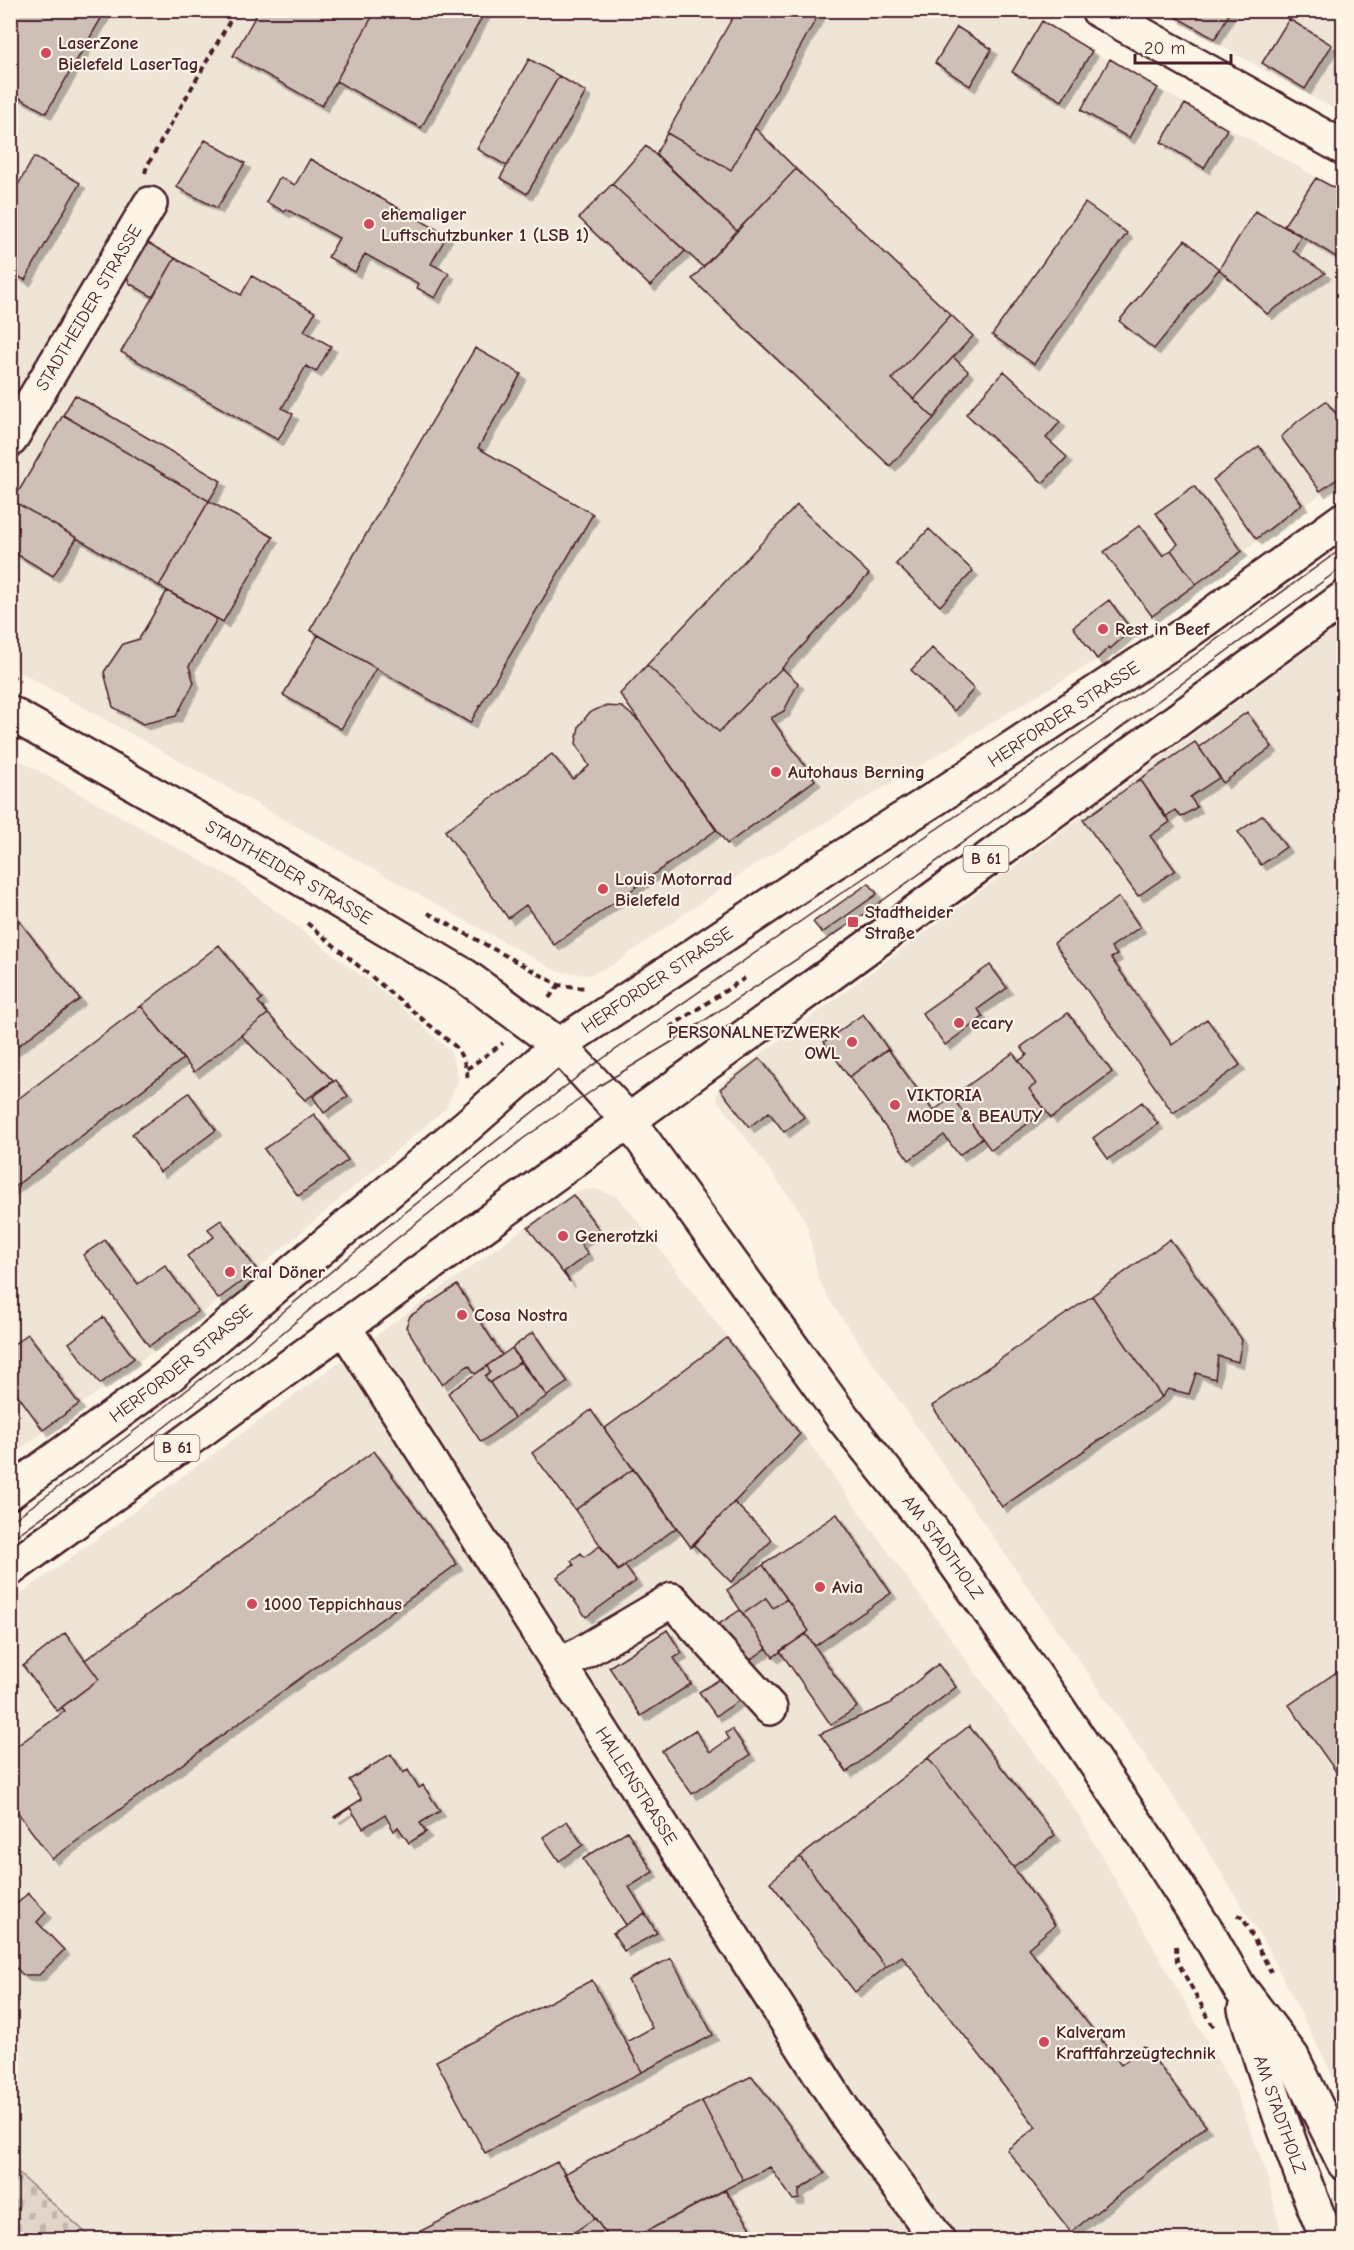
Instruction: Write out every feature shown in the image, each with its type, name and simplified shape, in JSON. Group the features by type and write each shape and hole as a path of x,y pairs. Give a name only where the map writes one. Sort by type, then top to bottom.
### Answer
{"street":[{"path":"1098,10 1344,148"},
{"name":"STADTHEIDER STRASSE","path":"10,440 150,204"},
{"name":"HERFORDER STRASSE","path":"10,1492 165,1379 468,1125 559,1045 828,866 933,800 1182,636 1344,519"},
{"name":"B 61","path":"10,1569 629,1121 1344,597"},
{"name":"STADTHEIDER STRASSE","path":"10,713 280,866 465,976 559,1045 629,1121"},
{"name":"AM STADTHOLZ","path":"629,1121 843,1418 929,1526 1045,1689 1155,1851 1209,1935 1239,1987 1292,2057 1344,2163"},
{"name":"HALLENSTRASSE","path":"344,1327 847,2116 938,2240"},
{"path":"560,1666 672,1600 770,1708"},
{"name":"AM STADTHOLZ","path":"1239,1987 1258,2052 1320,2232"}],"path":[{"path":"150,204 144,176 147,165 236,10"},
{"path":"303,920 456,1047 467,1069 466,1088"},
{"path":"670,1027 745,978"},
{"path":"559,985 586,988 595,983"},
{"path":"10,2234 17,2240"}],"shaded area":[{"path":"11,11 1021,11 1343,192 1343,478 1098,659 748,869 613,965 589,975 556,971 11,667"},
{"path":"1159,11 1343,11 1343,114"},
{"path":"1343,623 1343,2096 1268,1949 1189,1820 830,1301 818,1278 808,1228 800,1211 716,1098 720,1084"},
{"path":"10,755 234,879 396,1002 451,1052 459,1079 446,1108 257,1270 152,1352 11,1456"},
{"path":"596,1189 616,1196 630,1211 805,1437 1078,1814 1237,2094 1265,2169 1283,2239 93,2239 11,2167 11,1601 575,1191"}],"green space":[{"path":"11,2167 93,2239 11,2239"}],"building":[{"name":"LaserZone Bielefeld LaserTag","path":"10,10 106,10 46,113 15,95 10,102"},
{"path":"259,10 376,10 322,106 233,56"},
{"path":"376,10 486,10 421,128 336,81"},
{"path":"737,10 821,10 731,170 667,133"},
{"path":"1179,10 1231,10 1215,39 1176,17"},
{"path":"1289,19 1332,45 1305,89 1262,63"},
{"path":"1042,21 1092,51 1062,101 1012,72"},
{"path":"957,27 992,49 970,86 935,63"},
{"path":"529,59 559,76 507,166 477,149"},
{"path":"1110,59 1158,88 1129,138 1081,110"},
{"path":"559,76 586,92 527,194 500,178"},
{"path":"1185,104 1227,129 1204,168 1161,142"},
{"path":"755,128 796,169 737,231 656,154 667,133 731,170"},
{"path":"205,140 245,163 217,208 176,187"},
{"path":"646,146 737,231 703,267 612,184"},
{"path":"34,157 80,183 25,280 10,272 10,199"},
{"name":"ehemaliger Luftschutzbunker 1 (LSB 1)","path":"310,159 447,235 431,264 449,273 435,298 417,288 419,284 365,254 355,272 328,257 339,238 286,209 285,212 266,202 280,177 295,185"},
{"path":"796,169 951,315 892,379 934,418 890,466 692,279"},
{"path":"1316,178 1344,193 1344,241 1336,257 1284,225"},
{"path":"612,184 685,251 650,286 579,218"},
{"path":"1085,203 1127,233 1034,364 992,335"},
{"path":"1255,211 1301,236 1293,251 1325,273 1267,314 1219,269"},
{"path":"1185,240 1219,269 1154,349 1119,321"},
{"path":"146,242 175,258 153,297 129,283 127,275"},
{"path":"175,258 241,295 252,276 315,312 304,331 331,346 316,372 306,366 282,408 293,414 278,440 121,352"},
{"path":"951,315 973,336 914,399 892,379"},
{"path":"475,348 521,374 478,448 593,514 470,723 310,630"},
{"path":"953,357 968,371 934,418 914,399"},
{"path":"1004,371 1060,422 1046,438 1067,457 1043,483 966,414"},
{"path":"75,395 221,481 209,501 63,415"},
{"path":"1326,401 1344,424 1344,474 1320,491 1281,437 1298,421"},
{"path":"63,415 209,501 159,586 13,501"},
{"path":"1259,446 1302,504 1256,539 1213,480"},
{"path":"1194,486 1242,551 1196,584 1171,550 1178,544 1156,513"},
{"path":"13,501 77,538 53,576 10,550 10,506"},
{"path":"209,501 273,537 223,622 159,586"},
{"path":"797,505 869,574 719,732 647,665"},
{"path":"1140,525 1163,556 1171,550 1196,584 1152,616 1104,552"},
{"path":"929,529 973,571 940,606 896,564"},
{"path":"167,591 217,619 189,666 194,683 176,716 143,724 113,707 104,672 123,644 139,639"},
{"name":"Rest in Beef","path":"1109,600 1133,632 1129,632 1110,649 1109,647 1097,659 1073,627"},
{"path":"318,635 376,668 341,729 283,695"},
{"path":"932,648 974,689 954,711 911,670"},
{"path":"647,665 719,732 782,668 798,683 784,711 771,718 815,780 727,844 620,694"},
{"path":"604,706 622,707 640,722 716,830 554,945 526,905 508,918 445,831 552,754 573,779 589,766 576,743 579,726 589,713"},
{"path":"1247,712 1272,747 1223,783 1199,747"},
{"path":"1195,742 1220,777 1190,797 1197,807 1181,817 1175,810 1165,817 1140,779"},
{"path":"1140,779 1170,822 1150,836 1175,870 1138,896 1083,820"},
{"path":"1263,815 1286,847 1261,865 1238,832"},
{"path":"869,883 877,894 822,933 813,922"},
{"path":"1119,897 1140,927 1111,947 1117,955 1111,958 1172,1045 1207,1019 1240,1065 1173,1113 1054,943"},
{"path":"10,909 80,999 10,1052"},
{"path":"219,945 262,999 258,1002 268,1014 194,1072 141,1006"},
{"path":"990,965 1007,988 978,1009 983,1017 945,1045 922,1013"},
{"path":"141,1006 183,1059 10,1190 10,1105"},
{"path":"1068,1013 1112,1072 1051,1118 1029,1089 1036,1084 1019,1061 1027,1055 1021,1047"},
{"path":"268,1014 333,1081 305,1100 241,1035"},
{"path":"863,1014 888,1049 849,1077 824,1042"},
{"path":"888,1049 933,1111 952,1097 982,1138 959,1155 944,1135 909,1160 849,1077"},
{"path":"1013,1053 1036,1084 1029,1089 1045,1111 991,1150 952,1097"},
{"path":"760,1058 804,1117 784,1132 769,1112 749,1127 720,1089"},
{"path":"336,1080 348,1096 324,1113 313,1097"},
{"path":"189,1093 216,1130 160,1172 132,1134"},
{"path":"1142,1102 1158,1124 1108,1159 1093,1138"},
{"path":"314,1114 348,1160 298,1196 264,1149"},
{"path":"573,1195 599,1229 580,1243 588,1254 564,1272 570,1282 528,1228"},
{"path":"221,1220 257,1270 218,1299 187,1256 214,1237 208,1229"},
{"path":"1170,1239 1242,1340 1238,1362 1218,1356 1215,1379 1196,1373 1189,1394 1168,1389 1162,1397 1092,1296"},
{"path":"105,1240 138,1284 165,1265 198,1311 149,1346 83,1255"},
{"path":"457,1285 502,1355 475,1374 469,1365 442,1384 406,1327 410,1316"},
{"path":"1092,1296 1162,1397 1002,1507 932,1406"},
{"path":"103,1317 134,1358 100,1384 69,1343"},
{"path":"533,1332 568,1382 547,1396 512,1348"},
{"path":"28,1334 79,1404 43,1430 10,1384 10,1347"},
{"path":"727,1338 800,1434 691,1547 604,1429"},
{"path":"512,1348 520,1362 490,1383 485,1376 490,1372 487,1366"},
{"path":"520,1362 547,1396 514,1418 490,1383"},
{"path":"487,1366 490,1372 485,1376 514,1418 481,1442 448,1393"},
{"path":"591,1410 633,1469 575,1510 532,1453"},
{"path":"374,1451 457,1564 52,1859 10,1802 10,1751 65,1711 62,1707 99,1679 85,1660"},
{"path":"633,1469 676,1528 618,1570 575,1510"},
{"path":"734,1502 772,1540 731,1582 693,1544"},
{"path":"837,1514 891,1593 815,1646 806,1634 809,1631 763,1565"},
{"path":"600,1546 618,1571 625,1566 636,1581 586,1617 557,1577 574,1565 571,1561 581,1553 584,1557"},
{"path":"763,1565 787,1599 773,1608 766,1598 743,1614 727,1590"},
{"path":"766,1598 773,1608 787,1599 809,1631 773,1657 743,1614"},
{"path":"740,1610 767,1648 743,1665 716,1626"},
{"path":"667,1630 682,1653 674,1658 691,1684 641,1716 609,1667"},
{"path":"65,1633 99,1679 57,1711 23,1666"},
{"path":"806,1634 857,1707 831,1725 780,1651"},
{"path":"938,1664 956,1687 847,1772 820,1734 889,1704"},
{"path":"1344,1667 1344,1783 1289,1705"},
{"path":"725,1676 741,1699 716,1716 699,1692"},
{"path":"969,1726 1055,1835 1013,1867 928,1758"},
{"path":"732,1729 750,1755 692,1794 662,1751 695,1730 710,1752 729,1739 726,1733"},
{"path":"391,1754 403,1773 408,1770 419,1788 423,1785 440,1811 420,1823 426,1832 409,1843 398,1827 394,1831 385,1815 363,1828 350,1808 334,1817 362,1799 349,1780"},
{"path":"928,1758 1055,1925 1028,1948 1121,2065 1144,2046 1206,2126 1071,2232 1007,2150 1036,2127 902,1956 886,1967 800,1857"},
{"path":"567,1821 583,1845 559,1861 543,1837"},
{"path":"627,1831 653,1872 629,1887 645,1913 626,1925 583,1859"},
{"path":"800,1857 886,1967 855,1992 770,1882"},
{"path":"28,1893 46,1912 37,1922 64,1950 39,1975 23,1975 10,1962 10,1925 14,1922 10,1916 15,1912 12,1909"},
{"path":"645,1913 657,1933 624,1951 613,1933"},
{"path":"671,1958 713,2035 642,2072 626,2042 652,2028 628,1980"},
{"path":"592,1980 642,2072 485,2153 436,2061"},
{"path":"752,2076 825,2173 799,2190 799,2199 793,2200 770,2167 743,2180 702,2101"},
{"path":"702,2101 743,2180 630,2240 610,2240 564,2174"},
{"path":"557,2162 595,2218 563,2240 403,2240"},
{"path":"725,2190 759,2240 630,2240"},
{"path":"595,2218 610,2240 563,2240"}],"tram line":[{"path":"10,1522 116,1445 232,1355 346,1259 585,1071 837,896 1195,655 1344,547"},
{"path":"10,1540 127,1456 243,1366 356,1271 524,1138 599,1086 678,1038 853,922 1344,566"}],"place":[{"name":"LaserZone Bielefeld LaserTag","path":"46,53"},
{"name":"ehemaliger Luftschutzbunker 1 (LSB 1)","path":"369,224"},
{"name":"Rest in Beef","path":"1103,629"},
{"name":"Autohaus Berning","path":"776,772"},
{"name":"Louis Motorrad Bielefeld","path":"603,889"},
{"name":"Stadtheider Straße","path":"853,922"},
{"name":"ecary","path":"959,1023"},
{"name":"PERSONALNETZWERK OWL","path":"852,1042"},
{"name":"VIKTORIA MODE & BEAUTY","path":"895,1105"},
{"name":"Generotzki","path":"563,1236"},
{"name":"Kral Döner","path":"230,1272"},
{"name":"Cosa Nostra","path":"462,1315"},
{"name":"Avia","path":"820,1587"},
{"name":"1000 Teppichhaus","path":"252,1604"},
{"name":"Kalveram Kraftfahrzeugtechnik","path":"1044,2042"}]}
